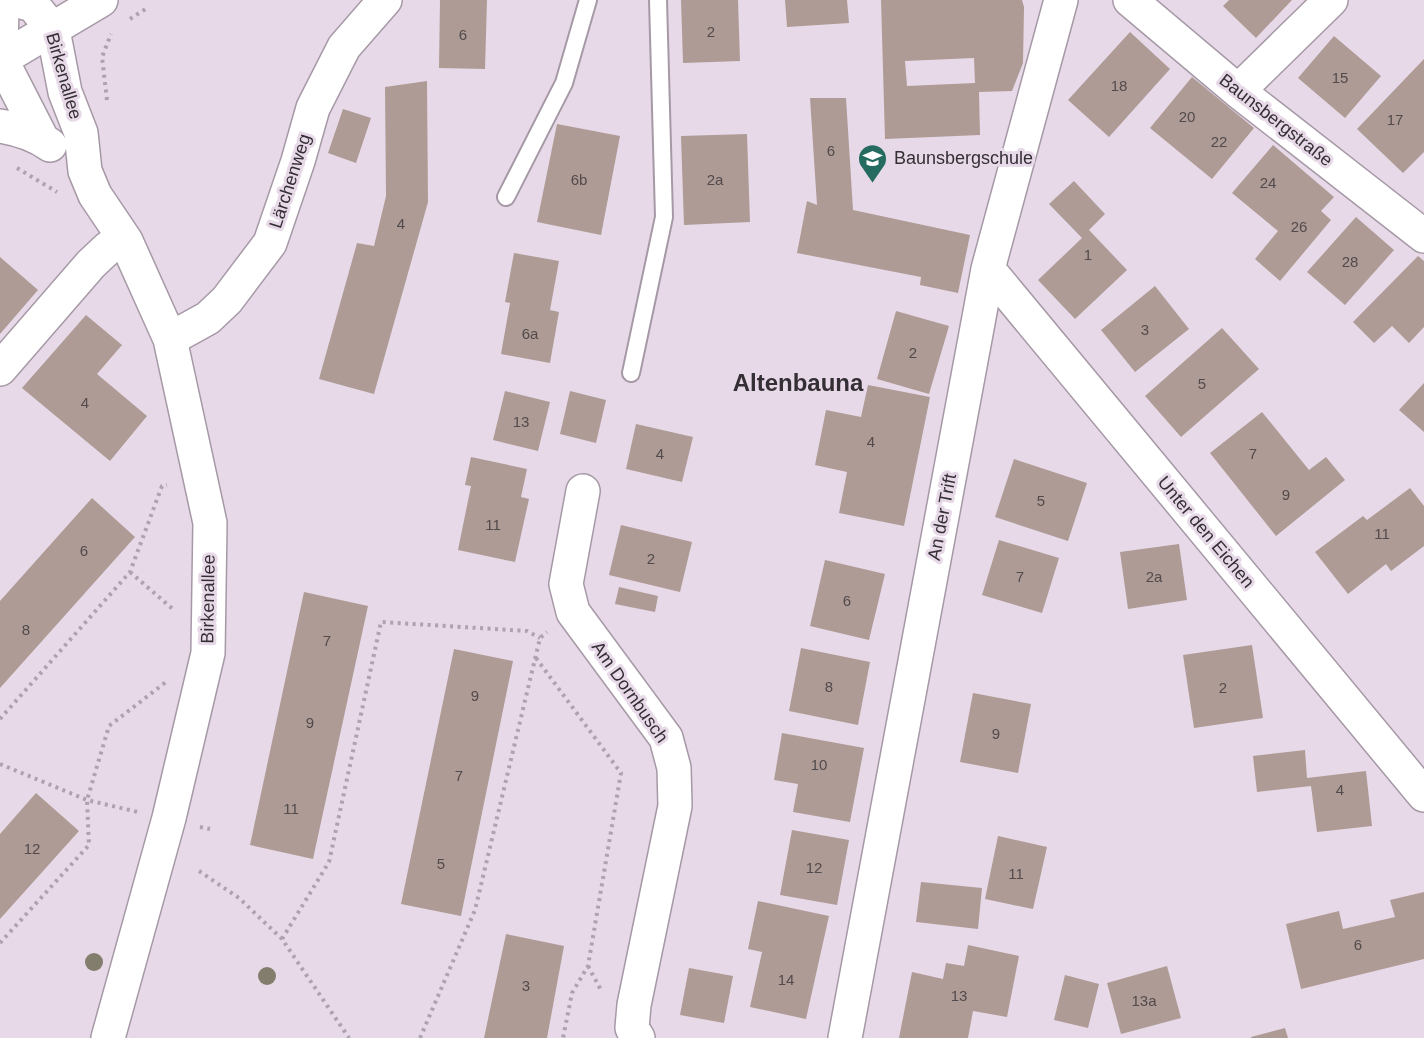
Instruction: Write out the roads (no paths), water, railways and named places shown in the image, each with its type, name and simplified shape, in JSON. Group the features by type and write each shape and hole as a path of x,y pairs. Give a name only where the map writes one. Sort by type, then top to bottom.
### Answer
{"street":[{"name":"Birkenallee","path":"2,0 1,60 42,139"},
{"name":"Birkenallee","path":"14,0 33,4 53,30 65,92 81,134 85,171 95,195 126,241 170,339 210,523 208,653 169,818 108,1038"},
{"path":"1,60 100,0"},
{"name":"Lärchenweg","path":"170,339 208,318 227,300 270,243 313,108 344,48 385,0"},
{"name":"An der Trift","path":"845,1038 988,269 1061,0"},
{"name":"Baunsbergstraße","path":"1130,0 1238,91 1424,236"},
{"path":"1238,91 1331,0"},
{"name":"Birkenallee","path":"0,126 19,129 42,139 85,171"},
{"path":"0,369 91,264 108,248 126,241"},
{"name":"Unter den Eichen","path":"988,269 1414,768 1424,795"},
{"name":"Am Dornbusch","path":"583,491 566,584 573,612 666,738 674,768 675,806 634,1005 632,1028 638,1038"}],"lane":[{"path":"506,197 564,83 588,0"},
{"path":"632,373 664,217 657,0"}],"place":[{"name":"Baunsbergschule","path":"873,184"}],"district":[{"name":"Altenbauna","path":"798,382"}]}
